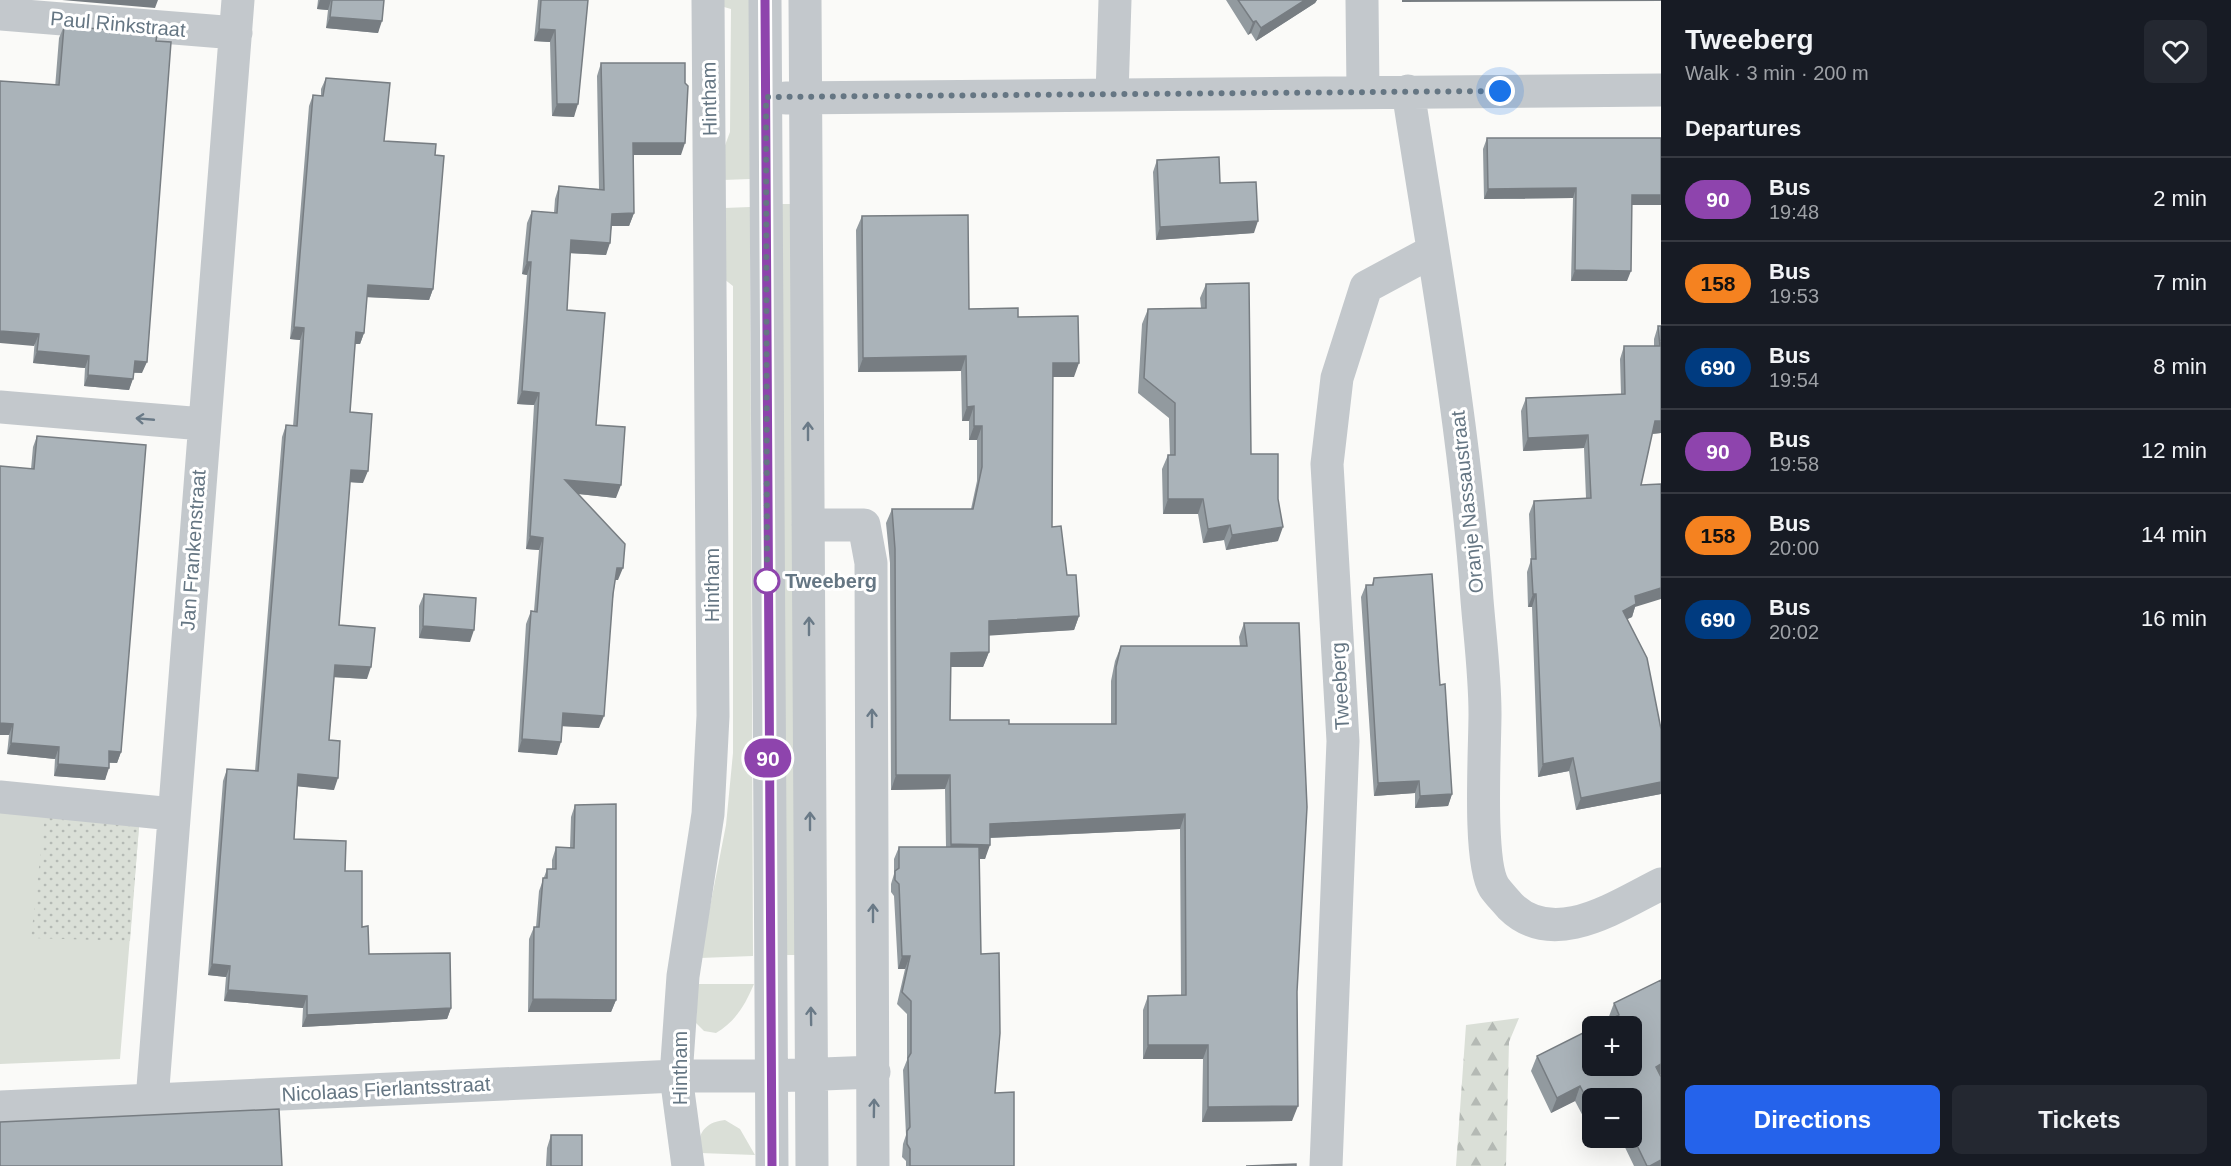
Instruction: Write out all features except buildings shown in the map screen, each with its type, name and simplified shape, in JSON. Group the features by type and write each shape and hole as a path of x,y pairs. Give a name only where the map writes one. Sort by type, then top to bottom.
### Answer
{"street":[{"name":"Jan Frankenstraat","path":"152,1100 203,424 238,0"},
{"name":"Hintham","path":"688,1166 676,1076 683,976 708,814 713,716 708,0"},
{"path":"765,0 772,1166"},
{"path":"805,0 808,98 812,1166"},
{"path":"1112,95 1115,0"},
{"path":"1362,0 1364,92"},
{"name":"Paul Rinkstraat","path":"0,14 236,33"},
{"path":"766,97 1661,90"},
{"name":"Oranje Nassaustraat","path":"1408,91 1453,369 1474,555 1485,708 1485,854 1493,886 1512,908 1534,920 1558,925 1585,921 1661,884"},
{"name":"Tweeberg","path":"1326,1166 1343,741 1326,464 1337,378 1366,287 1433,251"},
{"path":"0,407 203,424"},
{"path":"808,525 864,525 871,563 873,1166"},
{"path":"0,797 173,814"},
{"path":"772,1076 874,1072"},
{"name":"Nicolaas Fierlantsstraat","path":"0,1107 676,1076 772,1076"}],"green space":[{"path":"722,0 750,0 750,179 723,180 724,148 730,132 731,9 724,7"},
{"path":"780,204 797,204 800,955 785,955"},
{"path":"750,207 753,956 700,958 726,825 733,753 733,286 724,279 724,208"},
{"path":"0,802 140,814 120,1059 0,1064"},
{"path":"46,806 140,814 130,941 31,938"},
{"path":"698,984 754,984 739,1012 716,1033 704,1031 696,1023"},
{"path":"1519,1018 1509,1042 1506,1166 1456,1166 1466,1025"},
{"path":"725,1120 740,1129 755,1155 700,1153 699,1140 707,1126"}],"bus line":[{"name":"90","path":"765,0 764,192 772,1166"}],"place":[{"name":"Tweeberg","path":"767,581"}],"route":[{"path":"767,581 764,192 766,97 1500,91"}]}
